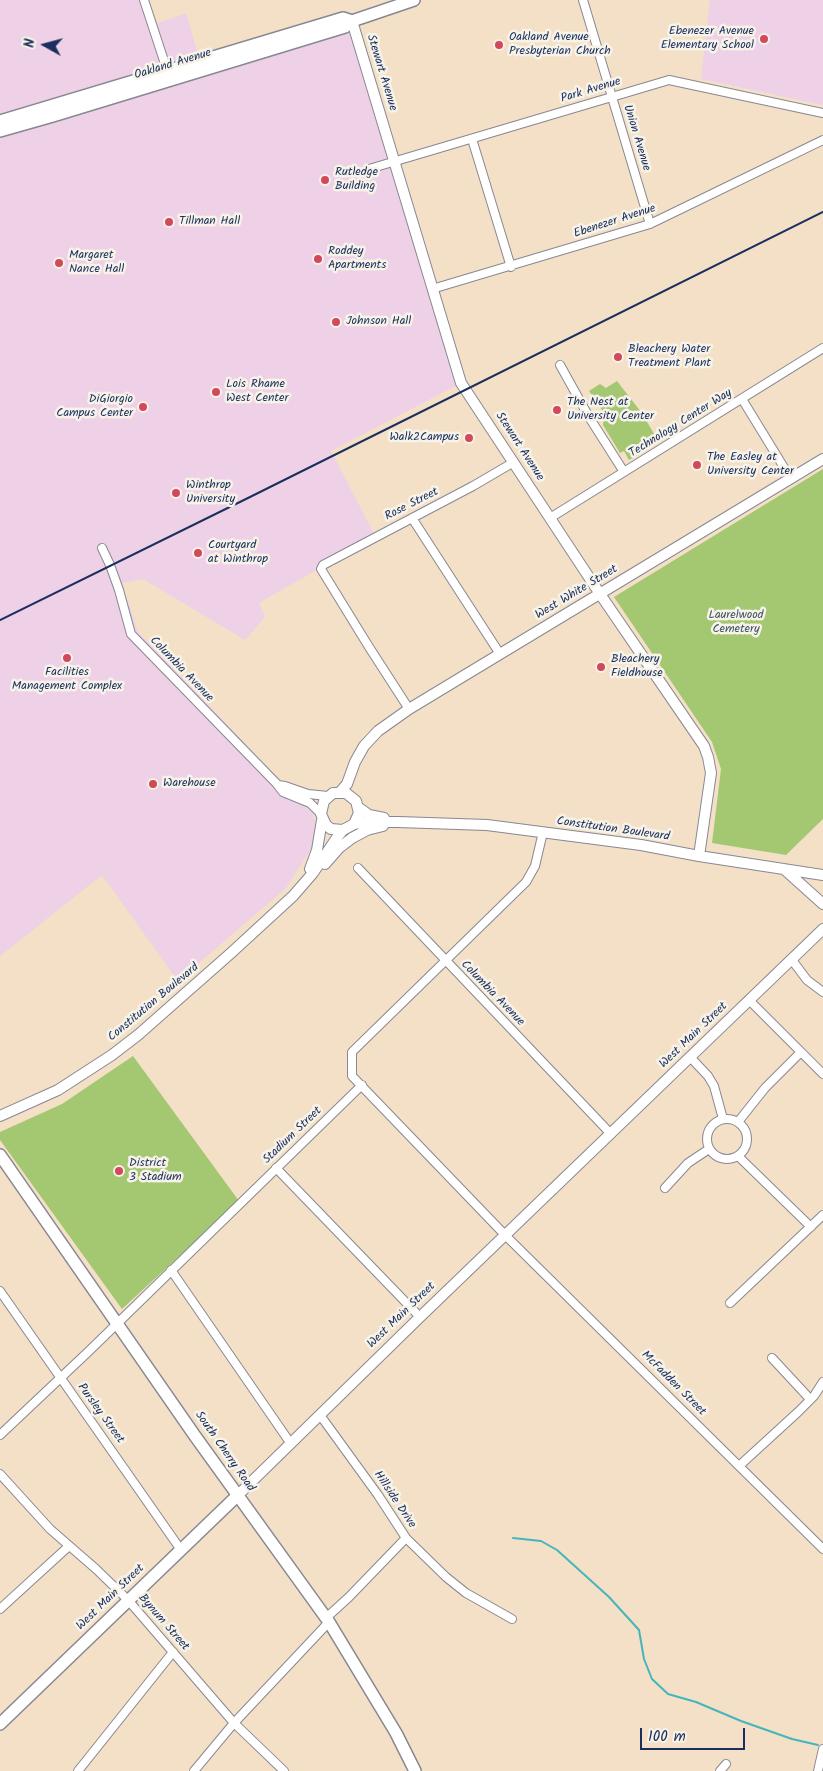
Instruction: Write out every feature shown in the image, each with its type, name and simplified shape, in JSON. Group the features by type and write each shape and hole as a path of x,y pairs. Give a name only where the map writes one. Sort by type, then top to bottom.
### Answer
{"main road":[{"name":"Oakland Avenue","path":"0,130 53,116 343,18 352,21 414,0"},
{"name":"Oakland Avenue","path":"0,121 169,76"},
{"name":"South Cherry Road","path":"0,1155 328,1620 396,1733 415,1771"},
{"name":"West Main Street","path":"2,1717 238,1495"}],"street":[{"path":"144,0 169,76"},
{"name":"Union Avenue","path":"583,0 650,224"},
{"name":"Stewart Avenue","path":"352,21 461,383 600,594 697,735 708,757 711,773 699,856"},
{"name":"Park Avenue","path":"369,170 669,80 823,113"},
{"path":"472,139 511,267"},
{"name":"Ebenezer Avenue","path":"432,289 650,224 823,140"},
{"name":"Technology Center Way","path":"550,518 823,348"},
{"path":"560,365 624,472"},
{"path":"742,399 791,479"},
{"name":"West White Street","path":"340,792 347,784 355,762 364,746 378,731 409,709 823,459"},
{"name":"Rose Street","path":"409,709 368,647 321,569 323,566 514,462"},
{"path":"412,518 500,654"},
{"name":"Columbia Avenue","path":"102,548 117,584 131,634 278,785 282,792 310,803 322,816"},
{"name":"West White Street","path":"355,762 352,785 356,803"},
{"name":"Columbia Avenue","path":"278,785 308,794 328,796"},
{"path":"328,796 340,792"},
{"name":"Constitution Boulevard","path":"340,792 346,793 369,815 395,822"},
{"name":"Constitution Boulevard","path":"304,882 317,850 324,801 328,796"},
{"path":"354,824 359,813 356,803"},
{"path":"322,816 331,828 343,830"},
{"path":"313,874 352,838 367,830 395,822"},
{"name":"Constitution Boulevard","path":"0,1116 58,1090 123,1046 162,1015 288,900 313,874 343,830 354,824 395,822 488,825 640,845 823,875"},
{"path":"362,1085 352,1076 352,1052 526,882 535,866 543,832"},
{"name":"Columbia Avenue","path":"358,868 612,1134"},
{"path":"784,870 823,904"},
{"name":"West Main Street","path":"238,1495 823,929"},
{"path":"792,960 807,980 823,992"},
{"path":"750,1000 823,1074"},
{"path":"738,1122 765,1088 801,1052"},
{"path":"691,1058 708,1076 714,1086 723,1119"},
{"name":"Stadium Street","path":"0,1435 362,1085"},
{"name":"McFadden Street","path":"362,1085 506,1236 823,1549"},
{"path":"723,1119 738,1122 744,1128 747,1135 747,1143 744,1150 738,1156 731,1159 723,1159 716,1156 709,1149 707,1143 707,1135 710,1128 715,1122 723,1119"},
{"path":"665,1188 688,1163 709,1149"},
{"path":"738,1156 811,1227"},
{"path":"276,1168 420,1317"},
{"path":"730,1302 823,1215"},
{"path":"171,1270 290,1444"},
{"name":"Pursley Street","path":"0,1291 181,1550"},
{"path":"772,1358 810,1400"},
{"path":"739,1466 810,1400 823,1382"},
{"name":"Hillside Drive","path":"320,1415 378,1495 406,1538 446,1577 466,1593 512,1619"},
{"name":"Bynum Street","path":"0,1474 33,1512 128,1600 234,1723 284,1771"},
{"path":"194,1771 234,1723 349,1597 406,1538"},
{"path":"0,1609 69,1546"},
{"path":"78,1771 173,1652"},
{"path":"818,1771 823,1749"},
{"path":"720,1771 726,1764"}],"shaded area":[{"name":"Winthrop University","path":"0,0 145,0 153,25 186,13 200,62 352,18 461,383 331,451 375,536 259,603 265,617 245,640 143,579 122,583 138,632 312,813 315,821 314,841 311,849 286,888 178,981 102,875 0,956"},
{"name":"Ebenezer Avenue Elementary School","path":"710,0 823,0 823,105 701,79"}],"green space":[{"path":"617,381 641,412 659,442 629,460 624,451 620,453 603,425 604,413 589,391 600,384 606,388"},
{"name":"Laurelwood Cemetery","path":"823,469 823,819 786,855 712,843 721,769 712,742 614,597"},
{"name":"District 3 Stadium","path":"133,1056 239,1201 122,1309 0,1140 0,1132 62,1104"}],"waterway":[{"path":"513,1538 541,1541 557,1550 609,1597 639,1630 644,1659 652,1679 668,1694 696,1702 741,1721 792,1739 818,1745"}],"railway":[{"path":"0,620 823,212"}],"place":[{"name":"Ebenezer Avenue Elementary School","path":"764,39"},
{"name":"Oakland Avenue Presbyterian Church","path":"499,45"},
{"name":"Rutledge Building","path":"325,180"},
{"name":"Tillman Hall","path":"169,222"},
{"name":"Roddey Apartments","path":"318,259"},
{"name":"Margaret Nance Hall","path":"59,263"},
{"name":"Johnson Hall","path":"336,322"},
{"name":"Bleachery Water Treatment Plant","path":"618,357"},
{"name":"Lois Rhame West Center","path":"216,392"},
{"name":"DiGiorgio Campus Center","path":"143,407"},
{"name":"The Nest at University Center","path":"557,410"},
{"name":"Walk2Campus","path":"469,438"},
{"name":"The Easley at University Center","path":"697,465"},
{"name":"Winthrop University","path":"176,493"},
{"name":"Courtyard at Winthrop","path":"198,553"},
{"name":"Facilities Management Complex","path":"67,658"},
{"name":"Bleachery Fieldhouse","path":"601,667"},
{"name":"Warehouse","path":"153,784"},
{"name":"District 3 Stadium","path":"119,1171"}]}
